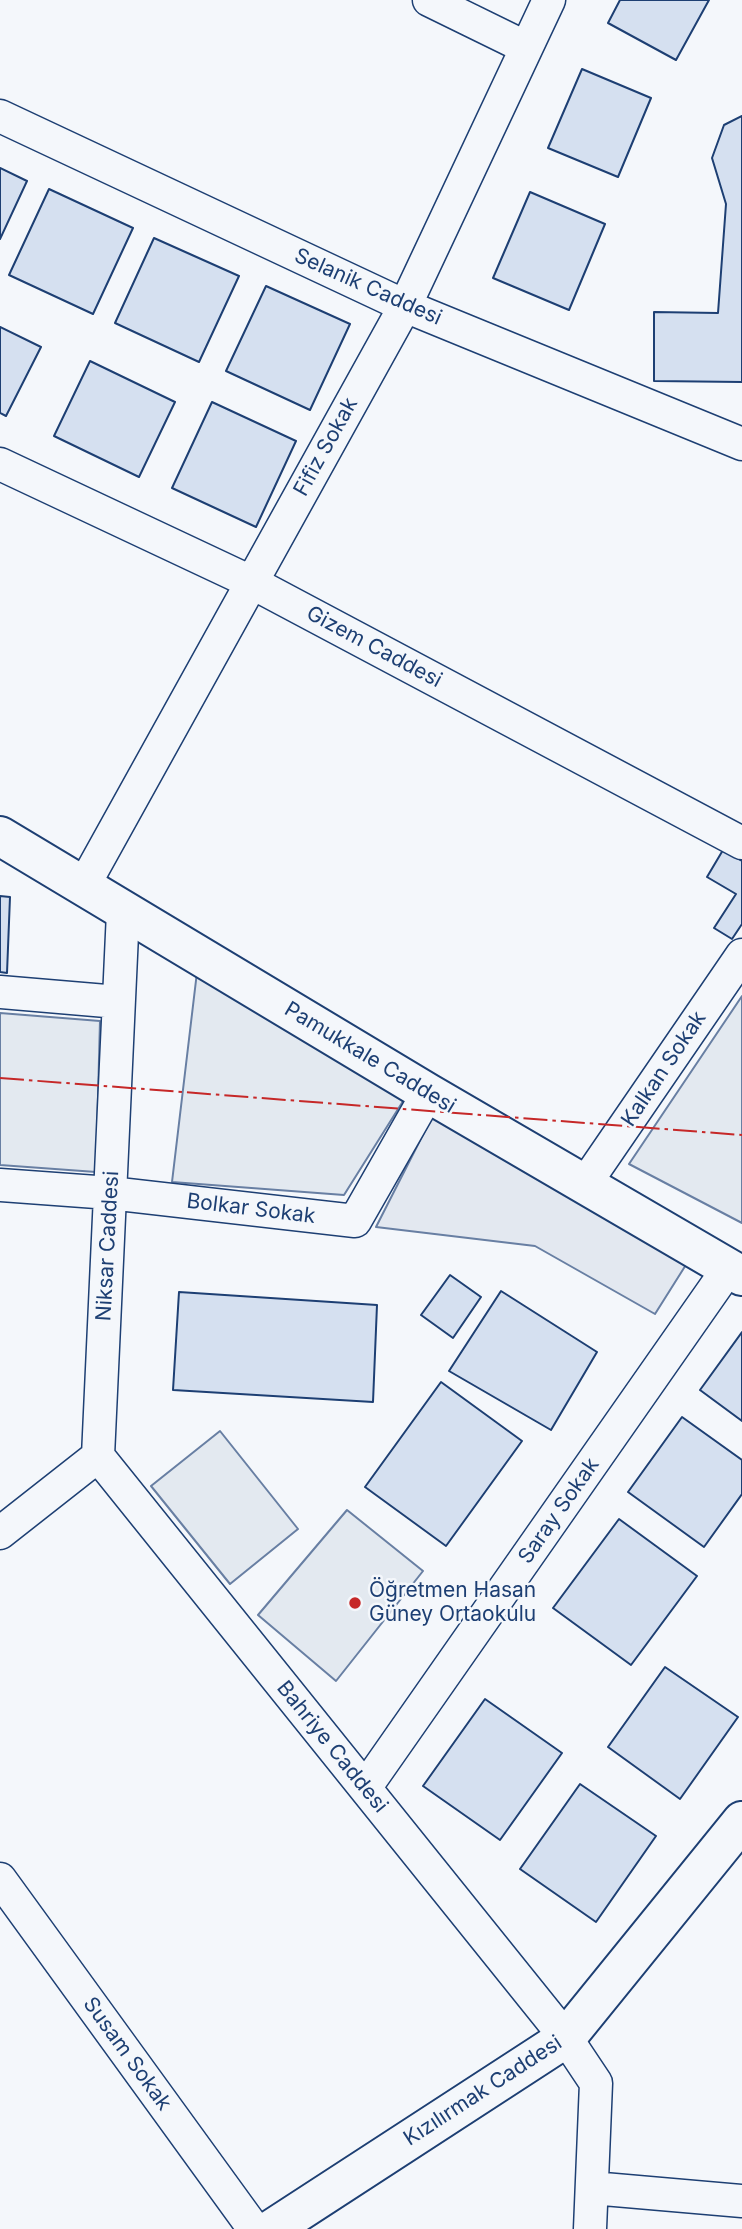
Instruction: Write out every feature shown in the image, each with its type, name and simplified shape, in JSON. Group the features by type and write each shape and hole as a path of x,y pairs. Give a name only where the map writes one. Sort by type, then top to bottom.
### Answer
{"street":[{"path":"429,0 525,47"},
{"name":"Fifiz Sokak","path":"84,885 405,306 549,0"},
{"name":"Selanik Caddesi","path":"0,116 405,306 742,444"},
{"name":"Gizem Caddesi","path":"0,464 251,582 742,843"},
{"name":"Pamukkale Caddesi","path":"0,836 84,885 123,912 735,1273"},
{"name":"Niksar Caddesi","path":"98,1456 123,912"},
{"name":"Kalkan Sokak","path":"585,1184 742,955"},
{"path":"0,992 118,1002"},
{"name":"Bolkar Sokak","path":"0,1185 110,1193 355,1221 428,1093"},
{"name":"Saray Sokak","path":"365,1788 735,1273"},
{"path":"0,1533 98,1456"},
{"name":"Bahriye Caddesi","path":"98,1456 566,2038 596,2083 590,2229"},
{"name":"Kızılırmak Caddesi","path":"272,2229 566,2038 742,1821"},
{"name":"Susam Sokak","path":"0,1879 254,2229"},
{"path":"592,2188 742,2201"}],"shaded area":[{"path":"197,972 405,1098 344,1195 172,1182"},
{"path":"742,996 742,1223 629,1164"},
{"path":"0,1013 100,1021 96,1172 0,1165"},
{"path":"433,1115 689,1260 655,1314 535,1246 376,1227"},
{"path":"220,1431 298,1529 230,1584 151,1486"},
{"path":"347,1510 423,1571 336,1681 258,1615"}],"building":[{"path":"620,0 709,0 676,60 608,23"},
{"path":"582,69 651,98 618,177 548,148"},
{"path":"742,116 742,382 654,381 654,312 718,313 726,204 712,158 724,125"},
{"path":"0,168 27,181 0,239"},
{"path":"49,189 133,228 93,314 9,275"},
{"path":"530,192 605,224 569,310 493,278"},
{"path":"154,238 239,276 199,362 115,323"},
{"path":"266,286 350,324 310,410 226,371"},
{"path":"0,327 41,347 6,416 0,413"},
{"path":"90,361 175,402 139,477 54,436"},
{"path":"212,402 296,441 256,527 172,488"},
{"path":"723,850 742,861 742,924 732,939 714,928 736,894 707,877"},
{"path":"0,896 10,897 7,973 0,972"},
{"path":"450,1275 481,1297 453,1338 421,1315"},
{"path":"501,1291 597,1352 551,1430 449,1371"},
{"path":"179,1292 377,1305 373,1402 173,1390"},
{"path":"742,1332 742,1421 700,1390"},
{"path":"441,1382 522,1441 446,1546 365,1487"},
{"path":"682,1417 742,1460 742,1494 704,1547 628,1492"},
{"path":"619,1519 697,1576 631,1665 553,1608"},
{"path":"665,1667 738,1717 680,1799 608,1747"},
{"path":"485,1699 562,1753 500,1840 423,1786"},
{"path":"580,1784 656,1836 596,1922 520,1869"}],"power":[{"path":"0,1078 742,1135"}],"place":[{"name":"Öğretmen Hasan Güney Ortaokulu","path":"355,1603"}]}
